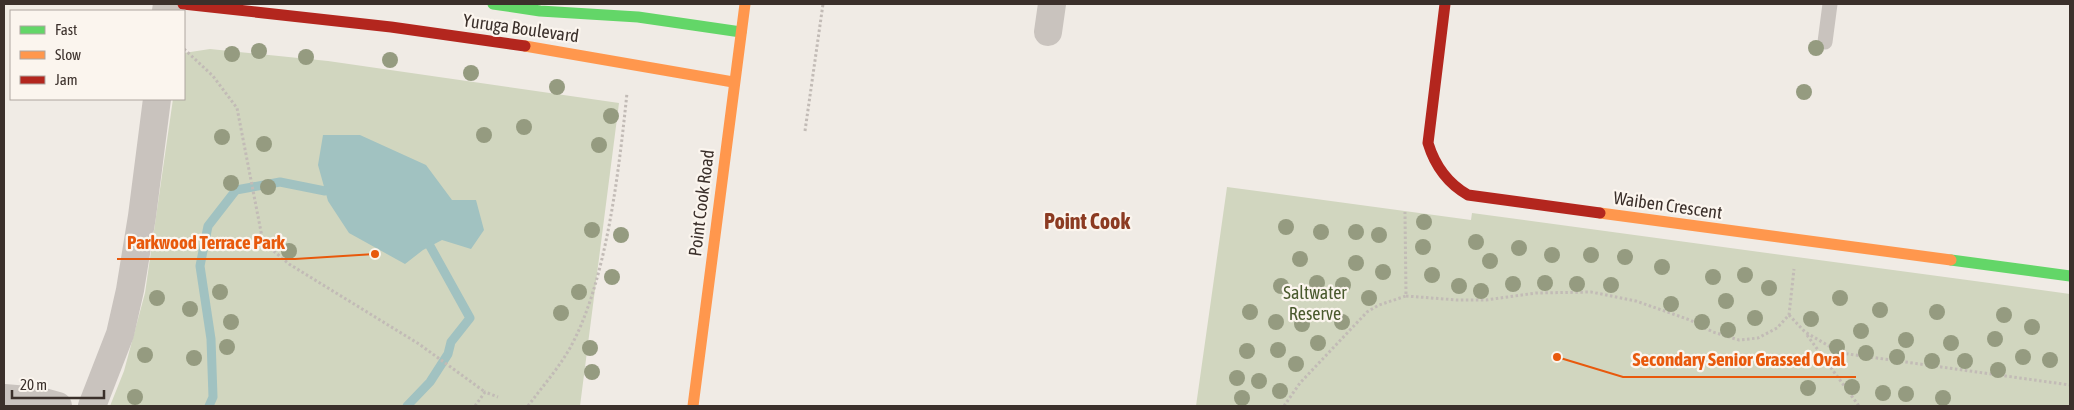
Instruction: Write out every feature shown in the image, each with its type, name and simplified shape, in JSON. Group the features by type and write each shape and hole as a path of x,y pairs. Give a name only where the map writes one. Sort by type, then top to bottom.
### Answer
{"street":[{"name":"Yuruga Boulevard","path":"184,4 314,17 630,62 733,82"},
{"name":"Yuruga Boulevard","path":"493,4 540,11 638,17 741,32"},
{"name":"Point Cook Road","path":"693,406 733,82 745,4"},
{"path":"1048,32 1052,4"},
{"name":"Waiben Crescent","path":"1445,4 1428,142 1431,156 1438,170 1455,188 1468,195 2070,276"},
{"path":"92,406 120,334 128,299 142,216 156,100"},
{"path":"4,398 40,401 58,406"}],"lane":[{"path":"1825,42 1830,4"}],"path":[{"path":"805,131 823,4"},
{"path":"185,50 213,76 237,108 263,242 290,264 419,344 456,373 485,392 498,397"},
{"path":"528,406 555,371 570,347 593,290 607,232 630,62"},
{"path":"1405,212 1406,296"},
{"path":"1284,406 1300,384 1367,312 1378,304 1406,296 1486,300 1536,293 1591,292 1636,301 1690,320 1713,332 1739,340 1758,338 1777,328 1788,315 1794,266"},
{"path":"1788,315 1805,332 1859,406"},
{"path":"1805,332 1841,353 2070,385"},
{"path":"475,406 485,392"}],"green space":[{"path":"210,49 328,61 619,103 580,406 110,406 124,371 145,293 173,100 185,100 185,53"},
{"name":"Saltwater Reserve","path":"1227,187 1471,220 1472,213 2070,294 2070,406 1196,406"}],"water":[{"path":"323,135 360,135 426,165 452,200 476,200 484,230 471,249 442,240 423,250 405,264 349,233 328,201 318,165"}],"waterway":[{"path":"209,406 213,397 211,339 200,266 208,226 236,190 280,182 325,191"},
{"path":"407,406 430,382 448,354 451,342 470,318 430,246"}],"traffic: fast":[{"path":"493,4 540,11 638,17 741,32"},
{"path":"1951,260 2070,276"}],"traffic: slow":[{"path":"693,406 745,4"},
{"path":"525,46 733,82"},
{"path":"1600,213 1951,260"}],"traffic: jam":[{"path":"183,4 391,27 525,46"},
{"path":"1445,4 1428,143 1434,159 1443,173 1454,185 1468,195 1600,213"}],"place":[{"name":"Parkwood Terrace Park","path":"375,254"},
{"name":"Secondary Senior Grassed Oval","path":"1557,357"}],"district":[{"name":"Point Cook","path":"1087,221"}]}
